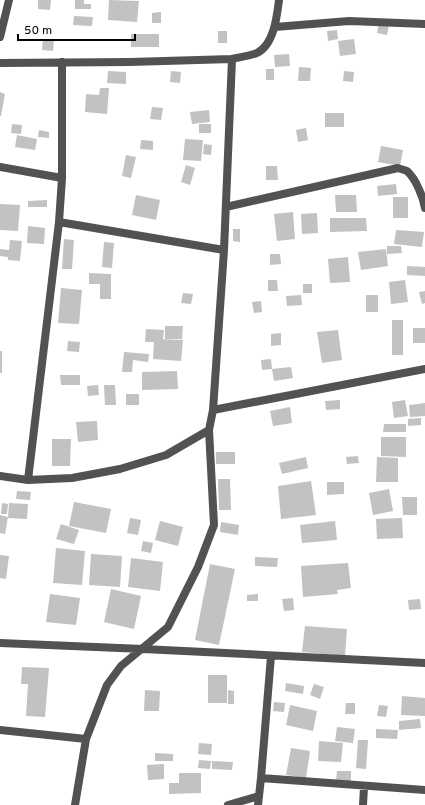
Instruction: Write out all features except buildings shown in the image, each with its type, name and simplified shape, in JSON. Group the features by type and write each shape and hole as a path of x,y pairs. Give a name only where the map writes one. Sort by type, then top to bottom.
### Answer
{"street":[{"path":"0,37 9,0"},
{"path":"0,63 232,59 256,54 262,50 275,27 279,0"},
{"path":"275,27 349,21 425,24"},
{"path":"75,805 86,739 107,685 121,666 168,627 198,567 214,524 209,430 213,410 224,250 232,59"},
{"path":"28,480 59,222 62,178 62,62"},
{"path":"0,168 62,178"},
{"path":"226,207 398,168 407,171 422,196 425,208"},
{"path":"59,222 224,250"},
{"path":"213,410 425,369"},
{"path":"0,476 28,480 72,478 120,469 166,455 209,430"},
{"path":"0,643 425,664"},
{"path":"258,805 271,656"},
{"path":"0,730 86,739"},
{"path":"261,778 364,787 425,790"},
{"path":"363,805 364,787"},
{"path":"228,805 259,796"}]}
